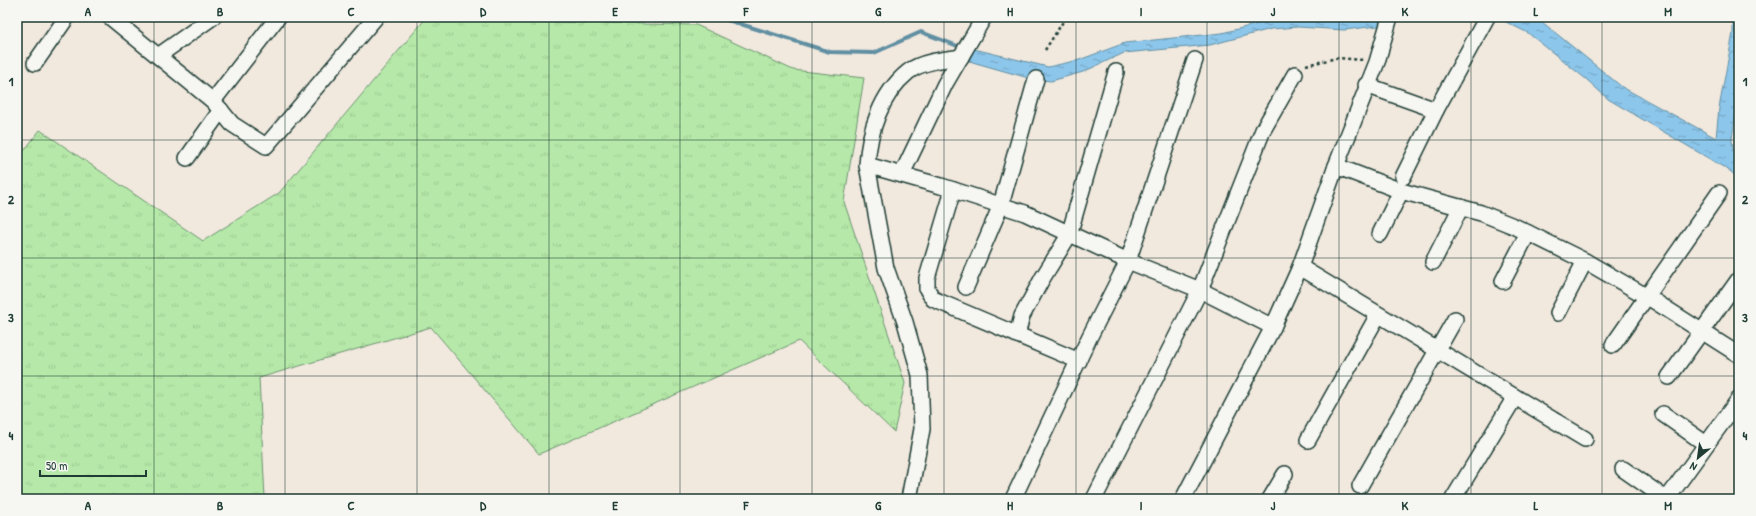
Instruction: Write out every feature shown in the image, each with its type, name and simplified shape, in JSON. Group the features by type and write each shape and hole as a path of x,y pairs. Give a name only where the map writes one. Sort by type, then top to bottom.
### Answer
{"street":[{"path":"35,63 67,17"},
{"path":"110,17 217,106 232,124 266,146 376,17"},
{"path":"158,56 213,17"},
{"path":"188,158 217,106 278,17"},
{"path":"902,174 945,84 984,17"},
{"path":"1189,497 1273,327 1300,267 1366,85 1376,62 1390,17"},
{"path":"1380,234 1436,110 1487,17"},
{"path":"909,499 922,429 920,375 905,322 886,268 867,165 868,144 874,124 888,92 909,71 966,47"},
{"path":"1014,499 1128,261 1195,60"},
{"path":"1017,335 1022,316 1042,279 1069,235 1116,72"},
{"path":"1094,499 1200,290 1263,130 1295,74"},
{"path":"966,287 1001,205 1036,79"},
{"path":"1366,85 1436,110"},
{"path":"867,165 902,174 1025,213 1069,235 1128,261 1200,290 1273,327"},
{"path":"1336,166 1402,184 1461,207 1481,213 1528,233 1585,261 1646,296 1739,355"},
{"path":"954,190 927,278 927,289 933,299 1079,361"},
{"path":"1613,345 1719,193"},
{"path":"1433,262 1461,207"},
{"path":"1503,281 1528,233"},
{"path":"1558,313 1585,261"},
{"path":"1300,267 1585,439"},
{"path":"1669,377 1739,279"},
{"path":"1308,440 1378,315"},
{"path":"1360,486 1455,319"},
{"path":"1453,499 1515,397"},
{"path":"1623,469 1666,499 1739,399"},
{"path":"1663,414 1706,444"},
{"path":"1270,499 1285,474"}],"path":[{"path":"1045,50 1066,17"},
{"path":"1295,74 1306,65 1336,58 1376,62"}],"green space":[{"path":"427,17 461,17 501,21 696,25 793,70 864,78 844,202 905,383 894,432 799,341 539,454 431,327 259,378 265,499 17,499 17,160 40,130 203,241 279,193"}],"water":[{"path":"1386,17 1386,25 1344,30 1298,27 1271,29 1210,45 1124,53 1083,72 1051,81 1032,79 969,61 974,49 1048,67 1079,60 1125,43 1222,33 1281,18"},
{"path":"1508,17 1536,17 1622,87 1716,138 1719,108 1733,33 1733,17 1739,17 1739,88 1732,140 1733,150 1739,156 1739,179 1730,171 1608,99 1586,79 1528,33 1506,22"}],"waterway":[{"path":"718,17 830,52 874,53 921,32 963,48"}]}
